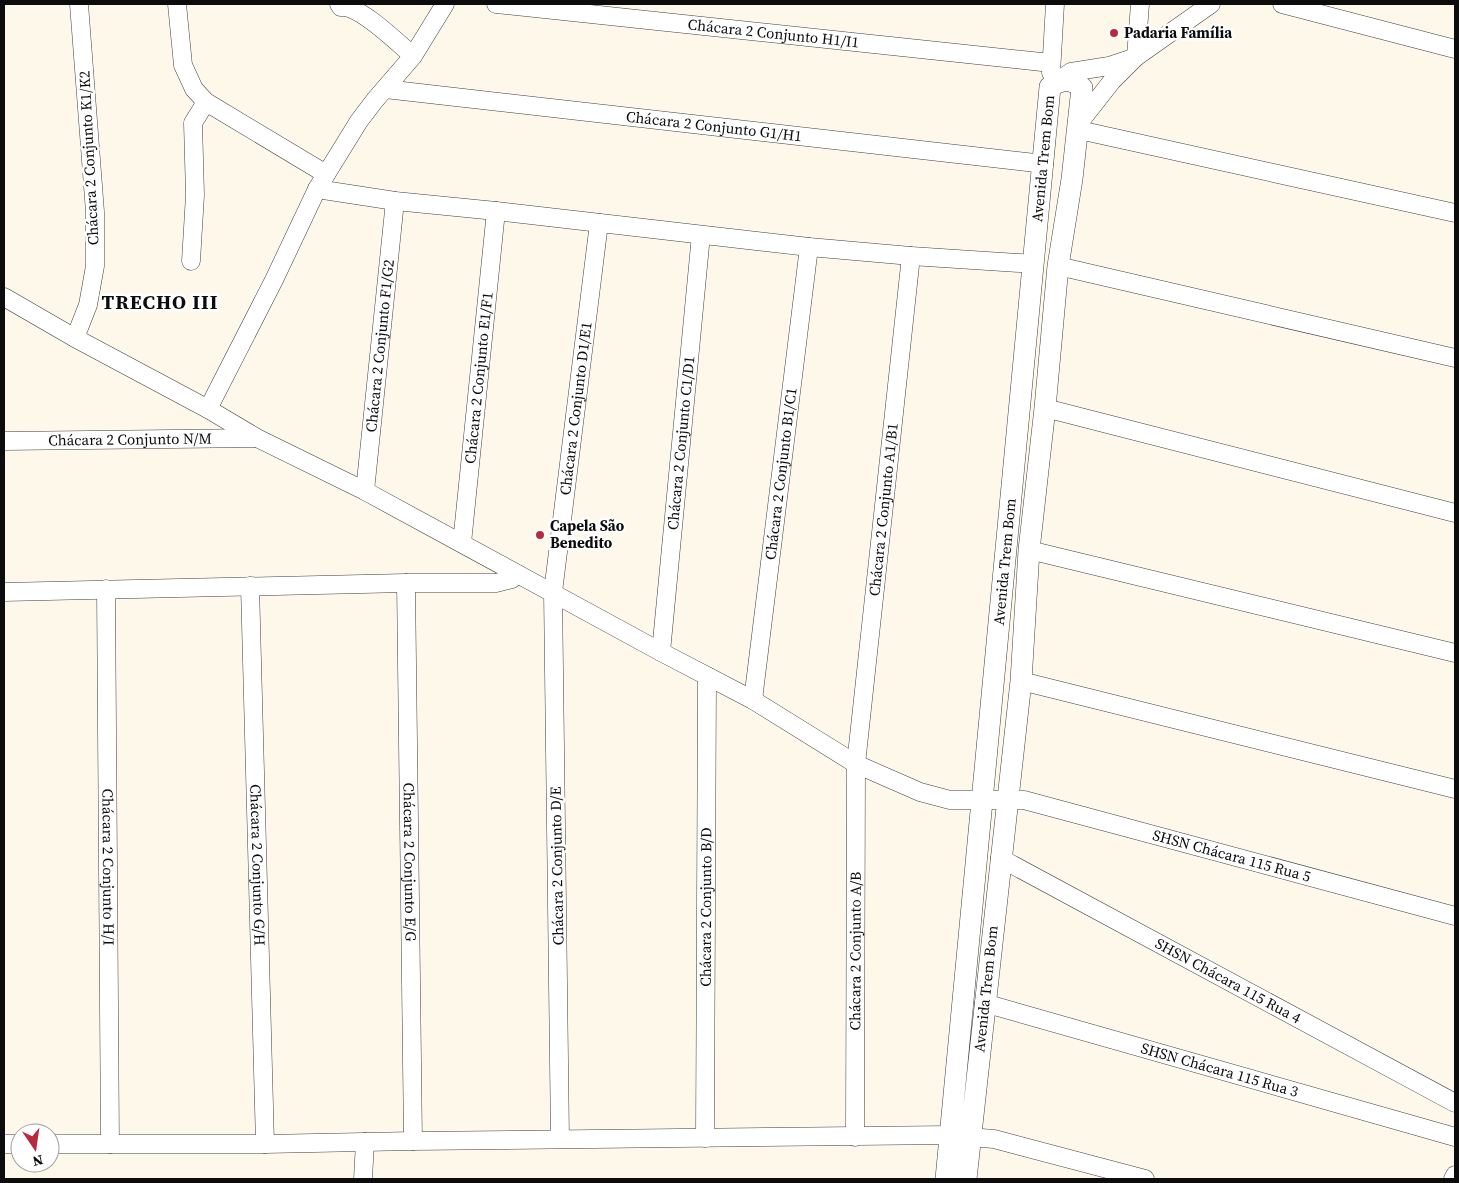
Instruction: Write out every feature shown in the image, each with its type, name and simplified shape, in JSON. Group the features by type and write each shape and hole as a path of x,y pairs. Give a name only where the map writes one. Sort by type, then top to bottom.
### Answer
{"street":[{"name":"Chácara 2 Conjunto K1/K2","path":"75,338 88,305 95,266 95,212 79,4"},
{"path":"177,4 184,65 194,89 206,102 321,181 395,201 809,247 1034,264"},
{"path":"340,4 342,7 348,6 375,23 413,56"},
{"path":"208,409 274,280 321,181 360,122 413,56 445,4"},
{"name":"Chácara 2 Conjunto H1/I1","path":"496,4 1053,77"},
{"path":"1056,4 1053,77 1109,66 1136,57"},
{"path":"1136,57 1140,4"},
{"path":"1211,4 1136,57 1112,81 1079,127 1455,213"},
{"path":"1282,4 1455,49"},
{"name":"Avenida Trem Bom","path":"946,1179 960,1136 984,1003 1021,681 1030,550 1046,408 1058,266 1079,127 1082,88 1077,83 1053,77 983,799 960,1136 966,1179"},
{"name":"Chácara 2 Conjunto G1/H1","path":"385,89 1044,164"},
{"path":"191,261 195,195 193,122 206,102"},
{"name":"Chácara 2 Conjunto F1/G2","path":"365,491 395,201"},
{"name":"Chácara 2 Conjunto E1/F1","path":"462,543 496,211"},
{"name":"Chácara 2 Conjunto D1/E1","path":"553,592 599,223"},
{"name":"Chácara 2 Conjunto C1/D1","path":"661,652 701,235"},
{"name":"Chácara 2 Conjunto B1/C1","path":"753,700 809,247"},
{"name":"Chácara 2 Conjunto A1/B1","path":"856,764 912,256"},
{"path":"1058,266 1455,358"},
{"path":"4,297 257,438 365,491 753,700 856,764 920,792 950,800 1008,800"},
{"path":"1046,408 1455,513"},
{"name":"Chácara 2 Conjunto N/M","path":"4,441 257,438"},
{"path":"1030,550 1455,654"},
{"path":"4,592 406,582 496,583 512,580 518,574"},
{"name":"Chácara 2 Conjunto E/G","path":"406,582 413,1140"},
{"name":"Chácara 2 Conjunto G/H","path":"250,586 265,1144"},
{"name":"Chácara 2 Conjunto H/I","path":"106,589 110,1144"},
{"name":"Chácara 2 Conjunto D/E","path":"553,592 560,1139"},
{"name":"Chácara 2 Conjunto B/D","path":"705,1138 707,676"},
{"path":"1021,681 1455,789"},
{"name":"Chácara 2 Conjunto A/B","path":"855,1137 856,764"},
{"name":"SHSN Chácara 115 Rua 5","path":"1008,800 1024,800 1455,916"},
{"name":"SHSN Chácara 115 Rua 4","path":"1000,858 1455,1103"},
{"name":"SHSN Chácara 115 Rua 3","path":"984,1003 1455,1137"},
{"path":"60,1144 265,1144 413,1140 960,1136 994,1139 1145,1179"},
{"path":"363,1179 365,1142"},
{"path":"1453,1179 1455,1174"}],"place":[{"name":"Padaria Família","path":"1114,33"},
{"name":"Capela São Benedito","path":"540,535"}],"district":[{"name":"TRECHO III","path":"160,302"}]}
